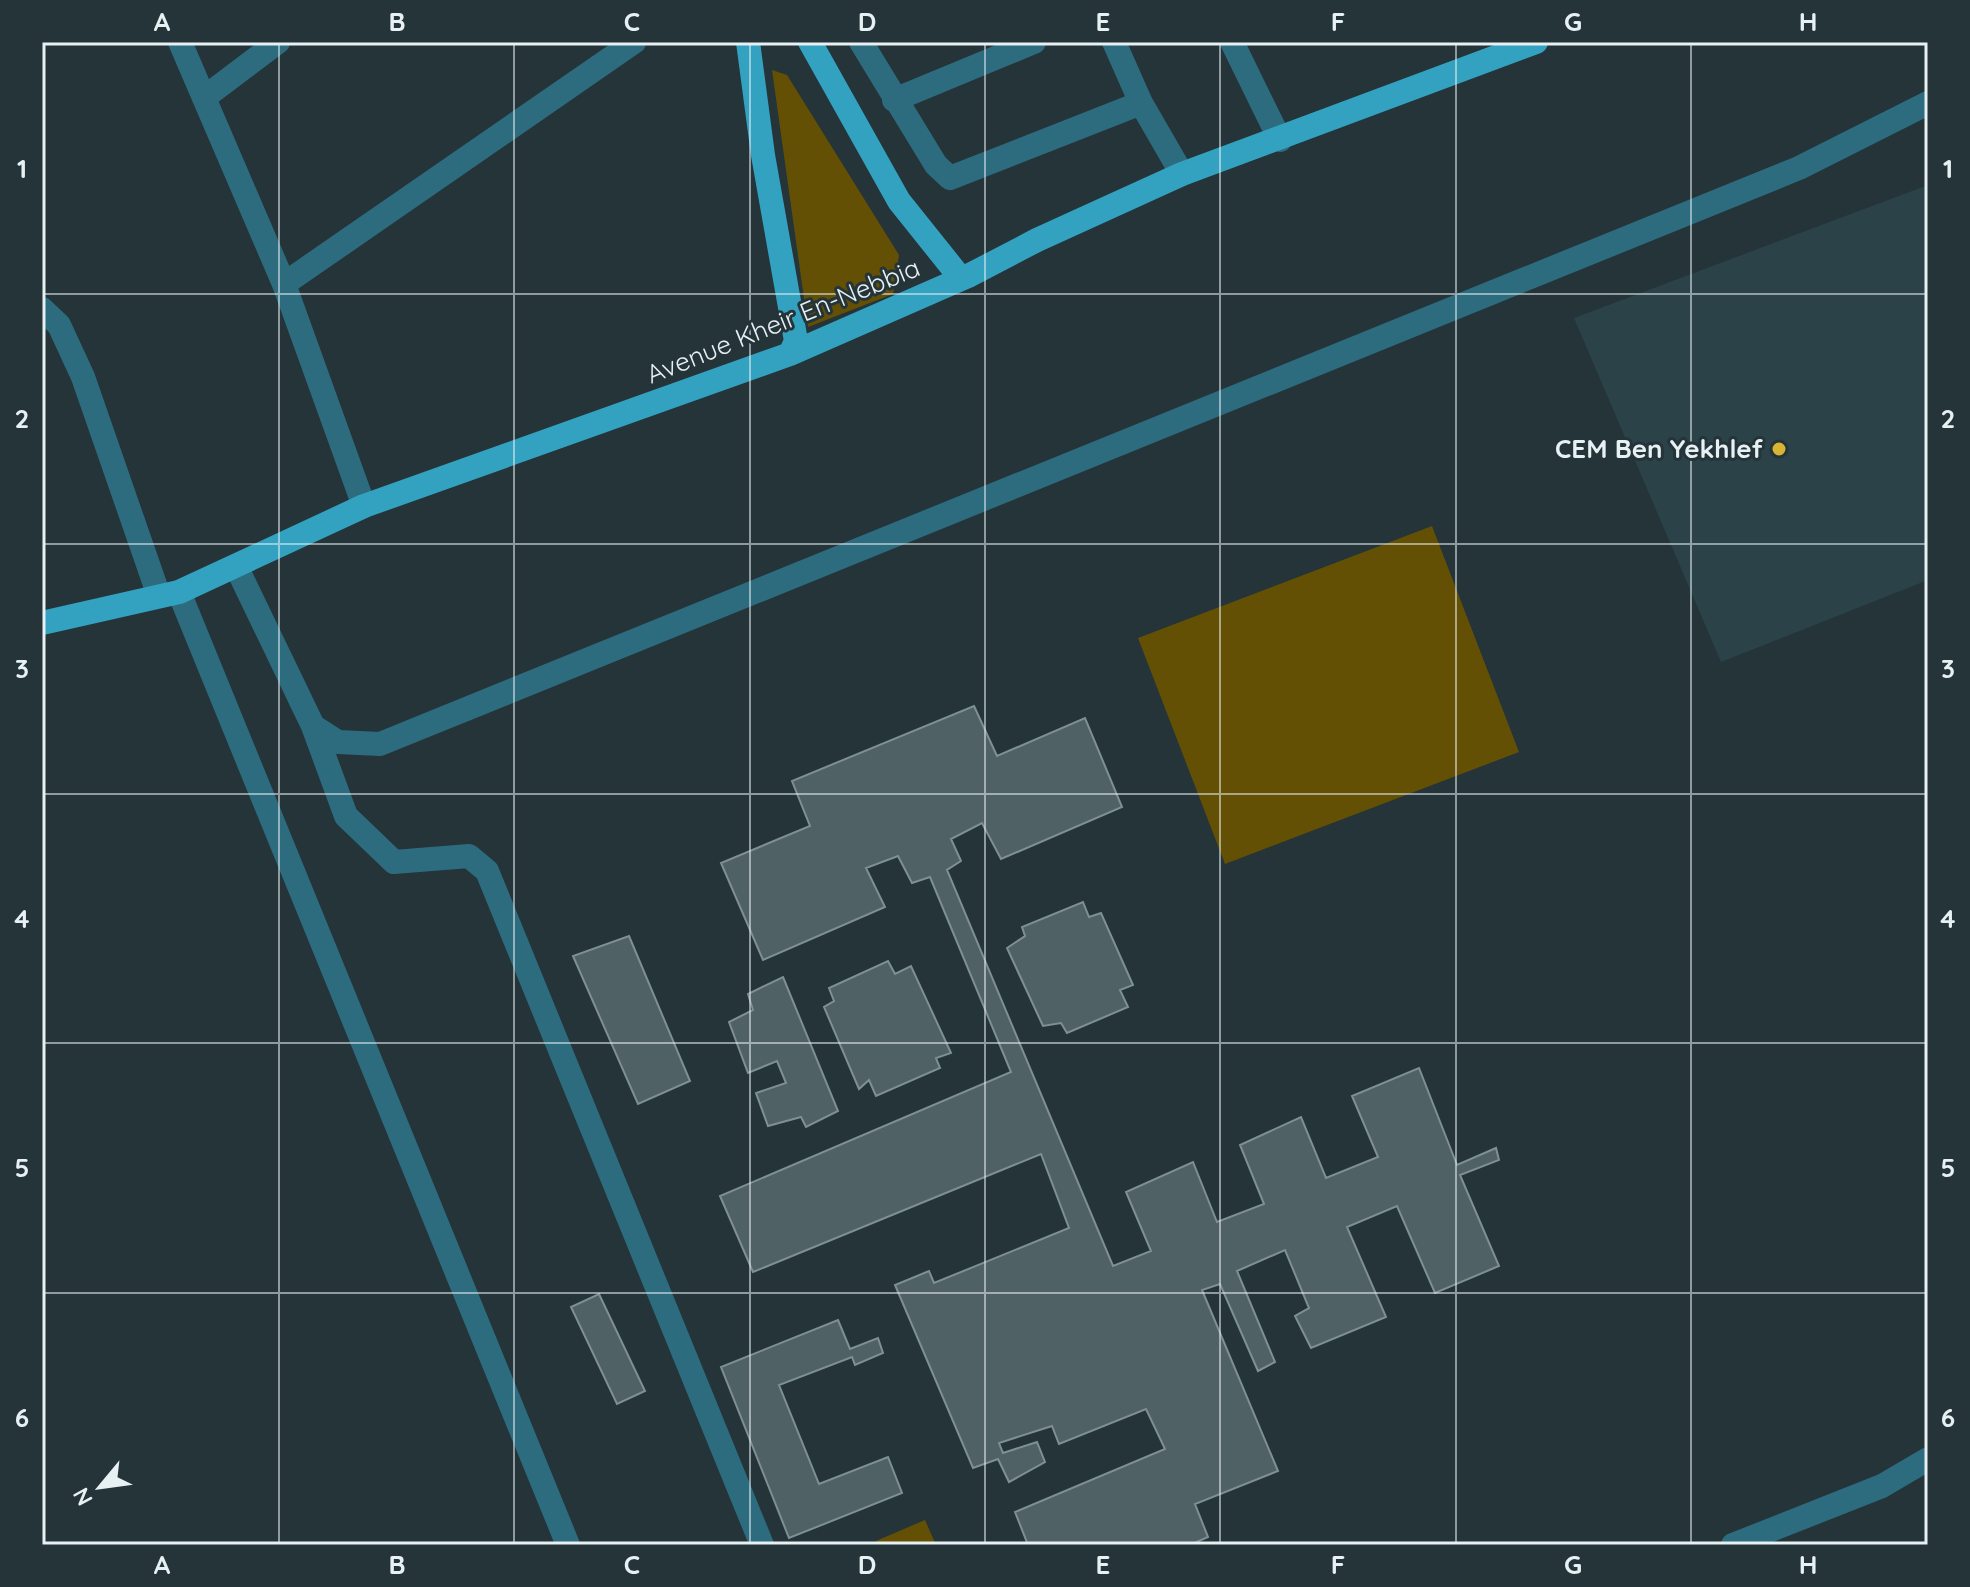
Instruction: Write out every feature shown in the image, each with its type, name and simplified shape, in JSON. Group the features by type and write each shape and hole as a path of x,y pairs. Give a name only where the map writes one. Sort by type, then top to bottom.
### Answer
{"main road":[{"path":"748,42 763,155 796,341 790,354"},
{"path":"810,42 899,201 959,276 968,276"},
{"name":"Avenue Kheir En-Nebbia","path":"42,623 169,594 364,506 790,354 968,276 1037,240 1182,174 1280,140 1522,44"}],"street":[{"path":"180,42 284,284 364,506"},
{"path":"205,97 278,42"},
{"path":"284,284 634,42"},
{"path":"861,42 936,165 944,174 955,179 1141,103"},
{"path":"894,100 1034,42"},
{"path":"1114,42 1141,103 1182,174"},
{"path":"1232,42 1280,140"},
{"path":"313,726 338,742 380,744 1799,168 1928,103"},
{"path":"42,309 59,325 83,377 169,594 568,1545"},
{"path":"236,566 313,726 346,816 394,862 469,856 487,871 762,1545"},
{"path":"1733,1545 1882,1486 1928,1459"}],"shaded area":[{"path":"772,70 787,75 899,255 893,294 808,327"},
{"name":"CEM Ben Yekhlef","path":"1928,185 1928,580 1721,662 1574,318"},
{"path":"1432,526 1519,752 1225,864 1138,638"},
{"path":"925,1520 936,1545 878,1545 876,1541"}],"building":[{"path":"974,706 997,756 1085,718 1122,807 1001,859 982,823 951,839 961,861 947,870 1113,1266 1151,1251 1126,1192 1193,1162 1217,1222 1264,1204 1240,1145 1301,1117 1326,1178 1378,1157 1352,1096 1419,1068 1457,1165 1496,1148 1499,1160 1460,1175 1499,1266 1435,1293 1397,1206 1347,1227 1386,1317 1311,1348 1295,1316 1309,1308 1285,1250 1237,1271 1275,1362 1258,1371 1220,1284 1202,1290 1278,1471 1195,1504 1208,1537 1190,1545 1028,1545 1015,1512 1165,1449 1146,1409 1059,1444 1052,1426 999,1443 1003,1453 1037,1442 1045,1462 1009,1482 998,1459 973,1468 895,1285 929,1271 934,1283 1069,1228 1041,1154 753,1272 720,1196 1011,1072 930,877 912,883 898,856 866,868 885,907 763,960 721,863 810,826 792,781"},
{"path":"1083,902 1089,917 1101,913 1133,985 1120,990 1128,1007 1067,1033 1061,1023 1043,1026 1007,948 1025,936 1022,927"},
{"path":"629,936 690,1081 638,1104 573,956"},
{"path":"888,961 895,974 911,966 951,1053 936,1058 940,1068 876,1096 869,1080 859,1089 824,1007 834,1001 829,988"},
{"path":"783,977 838,1111 806,1127 801,1117 768,1126 756,1093 786,1083 777,1061 748,1073 729,1022 753,1010 748,994"},
{"path":"599,1294 645,1391 617,1404 571,1307"},
{"path":"838,1320 850,1349 878,1338 883,1353 855,1365 852,1357 779,1385 819,1484 888,1457 902,1493 789,1538 721,1367"}],"place":[{"name":"CEM Ben Yekhlef","path":"1779,449"}]}
